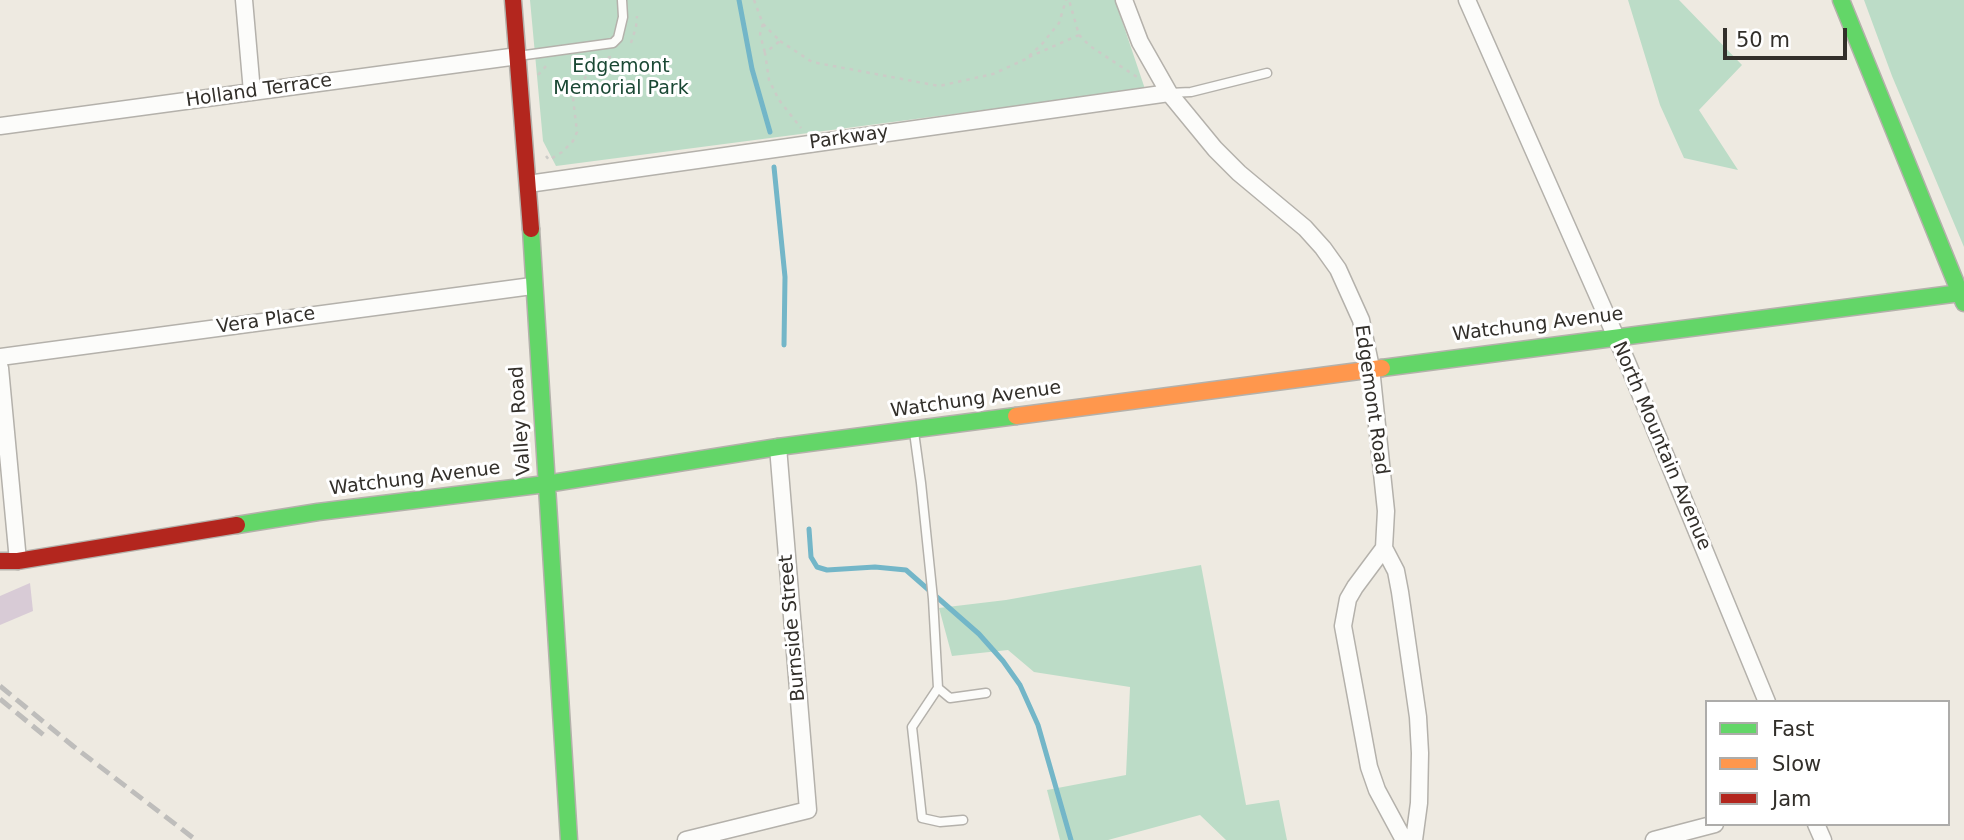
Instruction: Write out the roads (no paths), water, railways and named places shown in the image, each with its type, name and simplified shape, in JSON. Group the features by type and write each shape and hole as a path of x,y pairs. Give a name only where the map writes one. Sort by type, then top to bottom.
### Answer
{"street":[{"path":"244,0 252,92"},
{"name":"Valley Road","path":"513,0 528,184 532,286 569,840"},
{"name":"Edgemont Road","path":"1124,0 1140,42 1169,93 1215,149 1264,196 1305,228 1338,268 1362,320 1371,368 1386,511 1384,548 1396,571 1418,717 1419,803 1414,840"},
{"name":"North Mountain Avenue","path":"1467,0 1615,337 1765,700"},
{"path":"1841,0 1962,298"},
{"name":"Holland Terrace","path":"0,126 518,56"},
{"name":"Parkway","path":"528,184 1169,93"},
{"name":"Vera Place","path":"0,357 532,286"},
{"name":"Watchung Avenue","path":"0,561 18,561 318,512 546,484 778,447 1615,337 1962,298"},
{"path":"0,368 18,561"},
{"name":"Burnside Street","path":"686,840 808,810 778,447"},
{"path":"1384,548 1348,599 1343,626 1369,767 1377,790 1404,840"},
{"path":"1654,840 1708,826"}],"lane":[{"path":"518,56 613,43 618,38 623,17 622,0"},
{"path":"1169,93 1191,92 1267,73"},
{"path":"914,429 932,584 938,688 912,727 922,818 940,822 963,820"},
{"path":"938,688 950,698 986,693"}],"waterway":[{"path":"739,0 752,69 770,132"},
{"path":"774,167 785,277 784,345"},
{"path":"809,529 811,557 817,567 827,570 875,567 906,570 979,634 1003,661 1020,685 1038,725 1071,840"}],"railway":[{"path":"0,686 196,840"},
{"path":"0,699 46,737"}],"park label":[{"name":"Edgemont Memorial Park","path":"621,78"}]}
